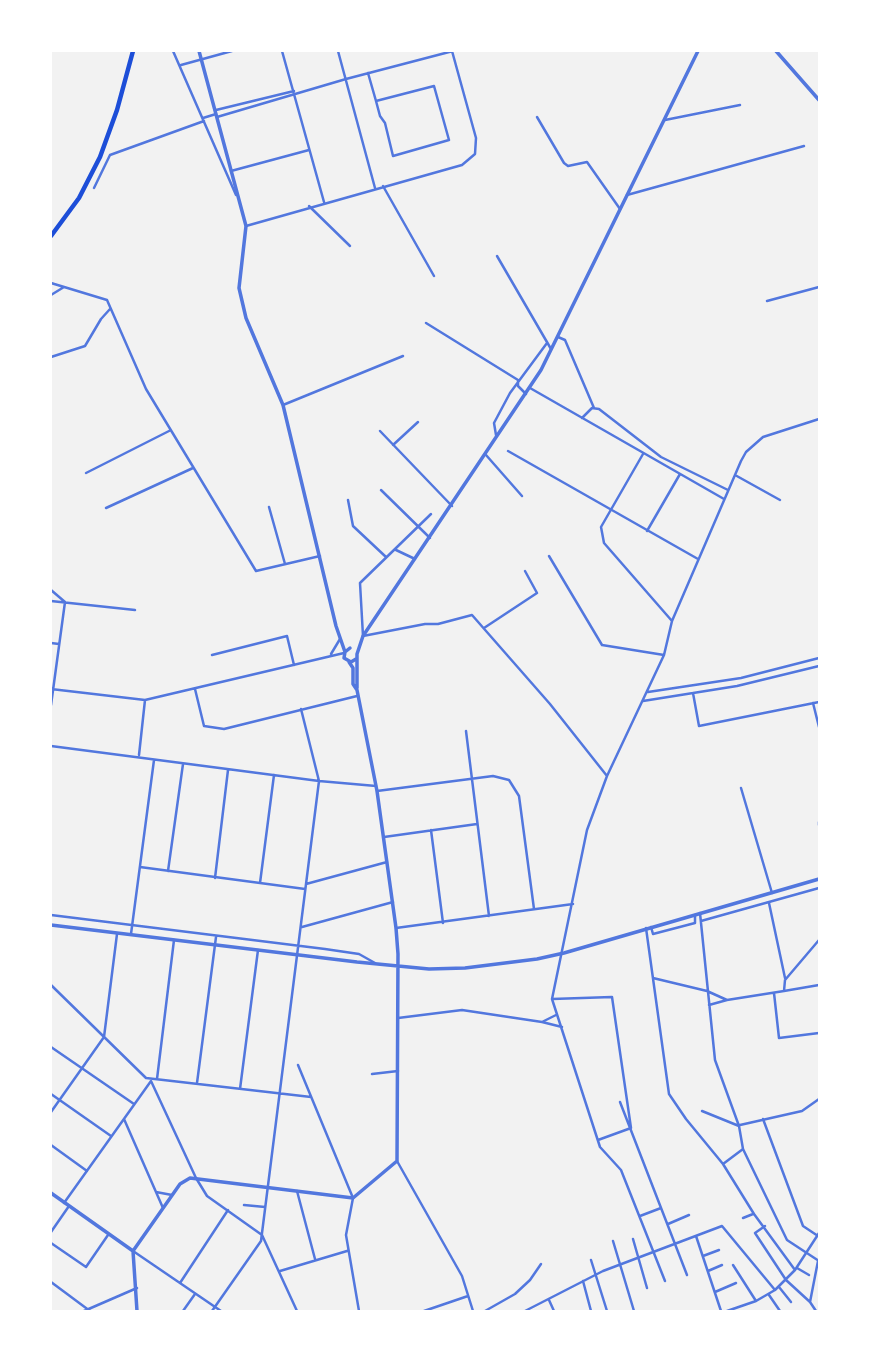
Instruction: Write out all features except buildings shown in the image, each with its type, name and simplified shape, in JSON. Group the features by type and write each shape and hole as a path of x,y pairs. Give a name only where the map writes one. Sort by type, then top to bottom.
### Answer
{"main road":[{"path":"51,236 79,198 100,157 117,110 133,51"}],"street":[{"path":"173,51 236,195 246,226 239,288 246,318 283,405 340,639 348,661"},
{"path":"199,51 236,195"},
{"path":"180,65 232,51"},
{"path":"282,51 324,202"},
{"path":"338,51 375,188"},
{"path":"217,114 452,51 476,138 475,154 462,165 309,206 246,226"},
{"path":"348,661 353,662 363,638 530,388 698,51"},
{"path":"776,51 819,100"},
{"path":"368,73 380,116 385,123 393,156 449,140 434,86 376,101"},
{"path":"94,188 110,155 217,114 294,93"},
{"path":"664,120 740,105"},
{"path":"537,117 564,163 568,166 587,162 620,209"},
{"path":"627,195 804,146"},
{"path":"231,171 309,150"},
{"path":"383,186 434,276"},
{"path":"309,206 350,246"},
{"path":"496,256 551,349"},
{"path":"51,283 107,300 146,389 257,571 320,555"},
{"path":"51,295 64,287"},
{"path":"767,301 819,288"},
{"path":"51,357 85,346 110,309"},
{"path":"426,323 518,380"},
{"path":"558,336 565,340 594,408"},
{"path":"497,439 495,423 518,380 547,343"},
{"path":"283,405 403,356"},
{"path":"518,380 518,386 526,394"},
{"path":"530,388 724,499"},
{"path":"582,418 594,408 600,409 674,464 729,491"},
{"path":"665,1281 621,1170 600,1147 552,999 564,953 587,830 607,776 664,655 672,621 735,475 746,452 763,437 819,419"},
{"path":"393,445 418,422"},
{"path":"86,473 170,430"},
{"path":"380,431 452,506"},
{"path":"508,451 646,532 698,559"},
{"path":"643,454 601,527 604,542 672,621"},
{"path":"486,455 522,496"},
{"path":"107,509 193,468"},
{"path":"646,532 680,474"},
{"path":"735,475 780,500"},
{"path":"381,490 430,538"},
{"path":"348,500 354,526 386,557"},
{"path":"269,507 285,564"},
{"path":"363,638 360,583 431,514"},
{"path":"394,549 415,559"},
{"path":"549,556 602,645 664,655"},
{"path":"485,628 537,593 524,571"},
{"path":"51,590 65,602"},
{"path":"51,600 135,610"},
{"path":"51,705 65,602"},
{"path":"363,638 472,615 607,776"},
{"path":"212,655 287,636 294,665"},
{"path":"340,639 355,652 357,690 377,789 396,928 397,1161 462,1276 473,1311"},
{"path":"329,656 340,639"},
{"path":"51,643 59,645"},
{"path":"52,689 145,700 345,652 355,652"},
{"path":"329,656 342,657 348,661 352,666 353,684 357,690"},
{"path":"647,692 741,678 819,658"},
{"path":"643,701 749,684 819,666"},
{"path":"195,689 204,726 224,729 358,696"},
{"path":"693,693 698,726 819,702"},
{"path":"139,757 145,700"},
{"path":"813,703 819,727"},
{"path":"212,1311 261,1241 262,1235 319,781 301,709"},
{"path":"467,731 489,916"},
{"path":"51,746 377,789 493,775 509,780 519,796 534,909"},
{"path":"131,934 154,759"},
{"path":"168,871 184,763"},
{"path":"215,878 228,769"},
{"path":"260,884 274,775"},
{"path":"741,788 772,893"},
{"path":"384,837 477,824"},
{"path":"430,830 443,923"},
{"path":"306,884 387,862"},
{"path":"139,867 305,889"},
{"path":"51,925 378,964 465,968 564,953 819,879"},
{"path":"700,921 819,888"},
{"path":"301,928 393,902"},
{"path":"769,903 785,979 784,991"},
{"path":"396,928 573,904"},
{"path":"697,914 700,921 715,1060 739,1126 743,1150 787,1240 819,1260 810,1303"},
{"path":"51,915 299,945 359,954 378,964"},
{"path":"649,928 669,1094 723,1164 754,1214 796,1269 809,1275"},
{"path":"51,1112 104,1037 118,933"},
{"path":"197,1083 216,935"},
{"path":"157,1079 174,940"},
{"path":"785,979 819,940"},
{"path":"240,1088 258,950"},
{"path":"653,978 707,991 727,1000"},
{"path":"51,985 146,1078 311,1097"},
{"path":"709,1005 819,985"},
{"path":"774,993 779,1038 819,1033"},
{"path":"552,999 612,997 631,1128"},
{"path":"398,1018 463,1010 562,1027"},
{"path":"542,1022 557,1014"},
{"path":"51,1046 134,1104"},
{"path":"298,1065 353,1198 347,1227 347,1251 359,1311"},
{"path":"372,1074 398,1071"},
{"path":"64,1202 151,1080"},
{"path":"151,1080 207,1196 262,1235 297,1311"},
{"path":"51,1094 111,1136"},
{"path":"702,1111 739,1126 802,1111 819,1099"},
{"path":"620,1102 687,1275"},
{"path":"124,1119 163,1208"},
{"path":"727,1311 756,1301 777,1289 796,1269 818,1234 803,1226 763,1119"},
{"path":"598,1140 631,1128"},
{"path":"51,1145 87,1171"},
{"path":"723,1164 743,1150"},
{"path":"137,1311 133,1251 185,1180 196,1178 353,1198 397,1161"},
{"path":"297,1191 316,1260"},
{"path":"156,1192 172,1195"},
{"path":"51,1193 221,1311"},
{"path":"244,1205 264,1207"},
{"path":"51,1232 69,1206"},
{"path":"640,1216 661,1208"},
{"path":"180,1283 228,1210"},
{"path":"743,1218 754,1214"},
{"path":"668,1224 690,1215"},
{"path":"525,1311 594,1275 722,1226 791,1302"},
{"path":"765,1226 755,1233 786,1279 816,1311"},
{"path":"51,1243 86,1267 108,1234"},
{"path":"696,1236 721,1311"},
{"path":"633,1239 647,1288"},
{"path":"613,1241 634,1311"},
{"path":"703,1256 719,1250"},
{"path":"279,1272 347,1251"},
{"path":"591,1260 607,1311"},
{"path":"485,1311 515,1294 530,1280 541,1264"},
{"path":"708,1271 722,1265"},
{"path":"733,1265 756,1301"},
{"path":"583,1281 591,1311"},
{"path":"51,1282 90,1310"},
{"path":"715,1292 736,1283"},
{"path":"84,1311 137,1288"},
{"path":"183,1311 195,1294"},
{"path":"769,1295 780,1311"},
{"path":"424,1311 468,1296"},
{"path":"549,1300 554,1311"}]}
